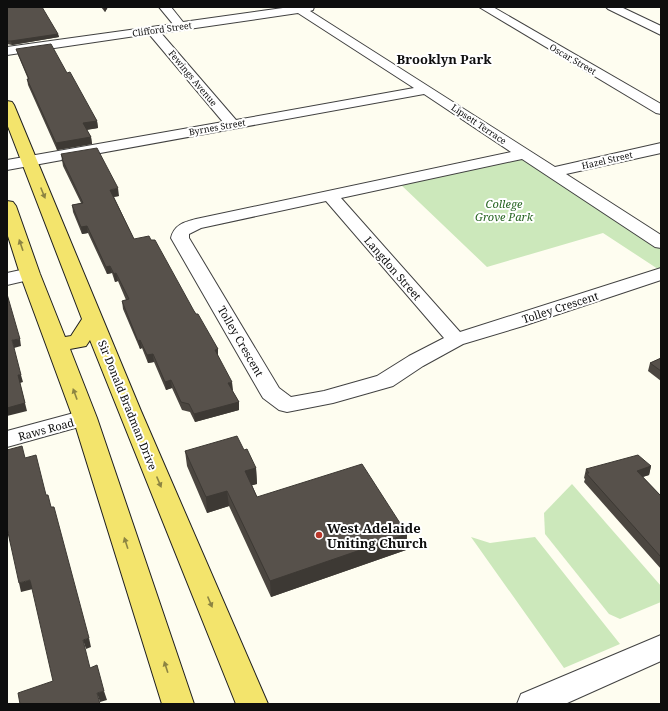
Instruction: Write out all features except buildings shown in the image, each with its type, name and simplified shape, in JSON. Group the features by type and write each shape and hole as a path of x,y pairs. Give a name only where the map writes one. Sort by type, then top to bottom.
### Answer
{"main road":[{"name":"Sir Donald Bradman Drive","path":"7,105 129,411 252,704"},
{"path":"7,206 30,274 84,418 178,704"},
{"path":"57,345 78,341 93,318"}],"street":[{"path":"165,7 181,27"},
{"name":"Clifford Street","path":"7,51 181,27 297,8 317,7"},
{"name":"Oscar Street","path":"484,7 661,110"},
{"path":"615,7 661,31"},
{"name":"Lipsett Terrace","path":"297,8 661,243"},
{"name":"Fewings Avenue","path":"153,31 233,125"},
{"name":"Byrnes Street","path":"7,165 426,90"},
{"name":"Hazel Street","path":"553,172 661,148"},
{"name":"Tolley Crescent","path":"524,154 196,224 180,232 180,238 271,393 287,406 325,398 385,381 416,361 456,340 516,322 661,274"},
{"name":"Langdon Street","path":"330,196 456,340"},
{"path":"7,279 30,274"},
{"name":"Raws Road","path":"7,439 84,418"},
{"path":"532,704 661,648"}],"green space":[{"name":"College Grove Park","path":"524,154 661,243 661,271 603,233 487,267 398,182"},
{"path":"572,484 661,586 661,602 620,619 609,614 545,534 544,513"},
{"path":"471,537 490,543 535,537 620,644 564,668"}],"place":[{"name":"West Adelaide Uniting Church","path":"319,535"}],"district":[{"name":"Brooklyn Park","path":"444,59"}]}
